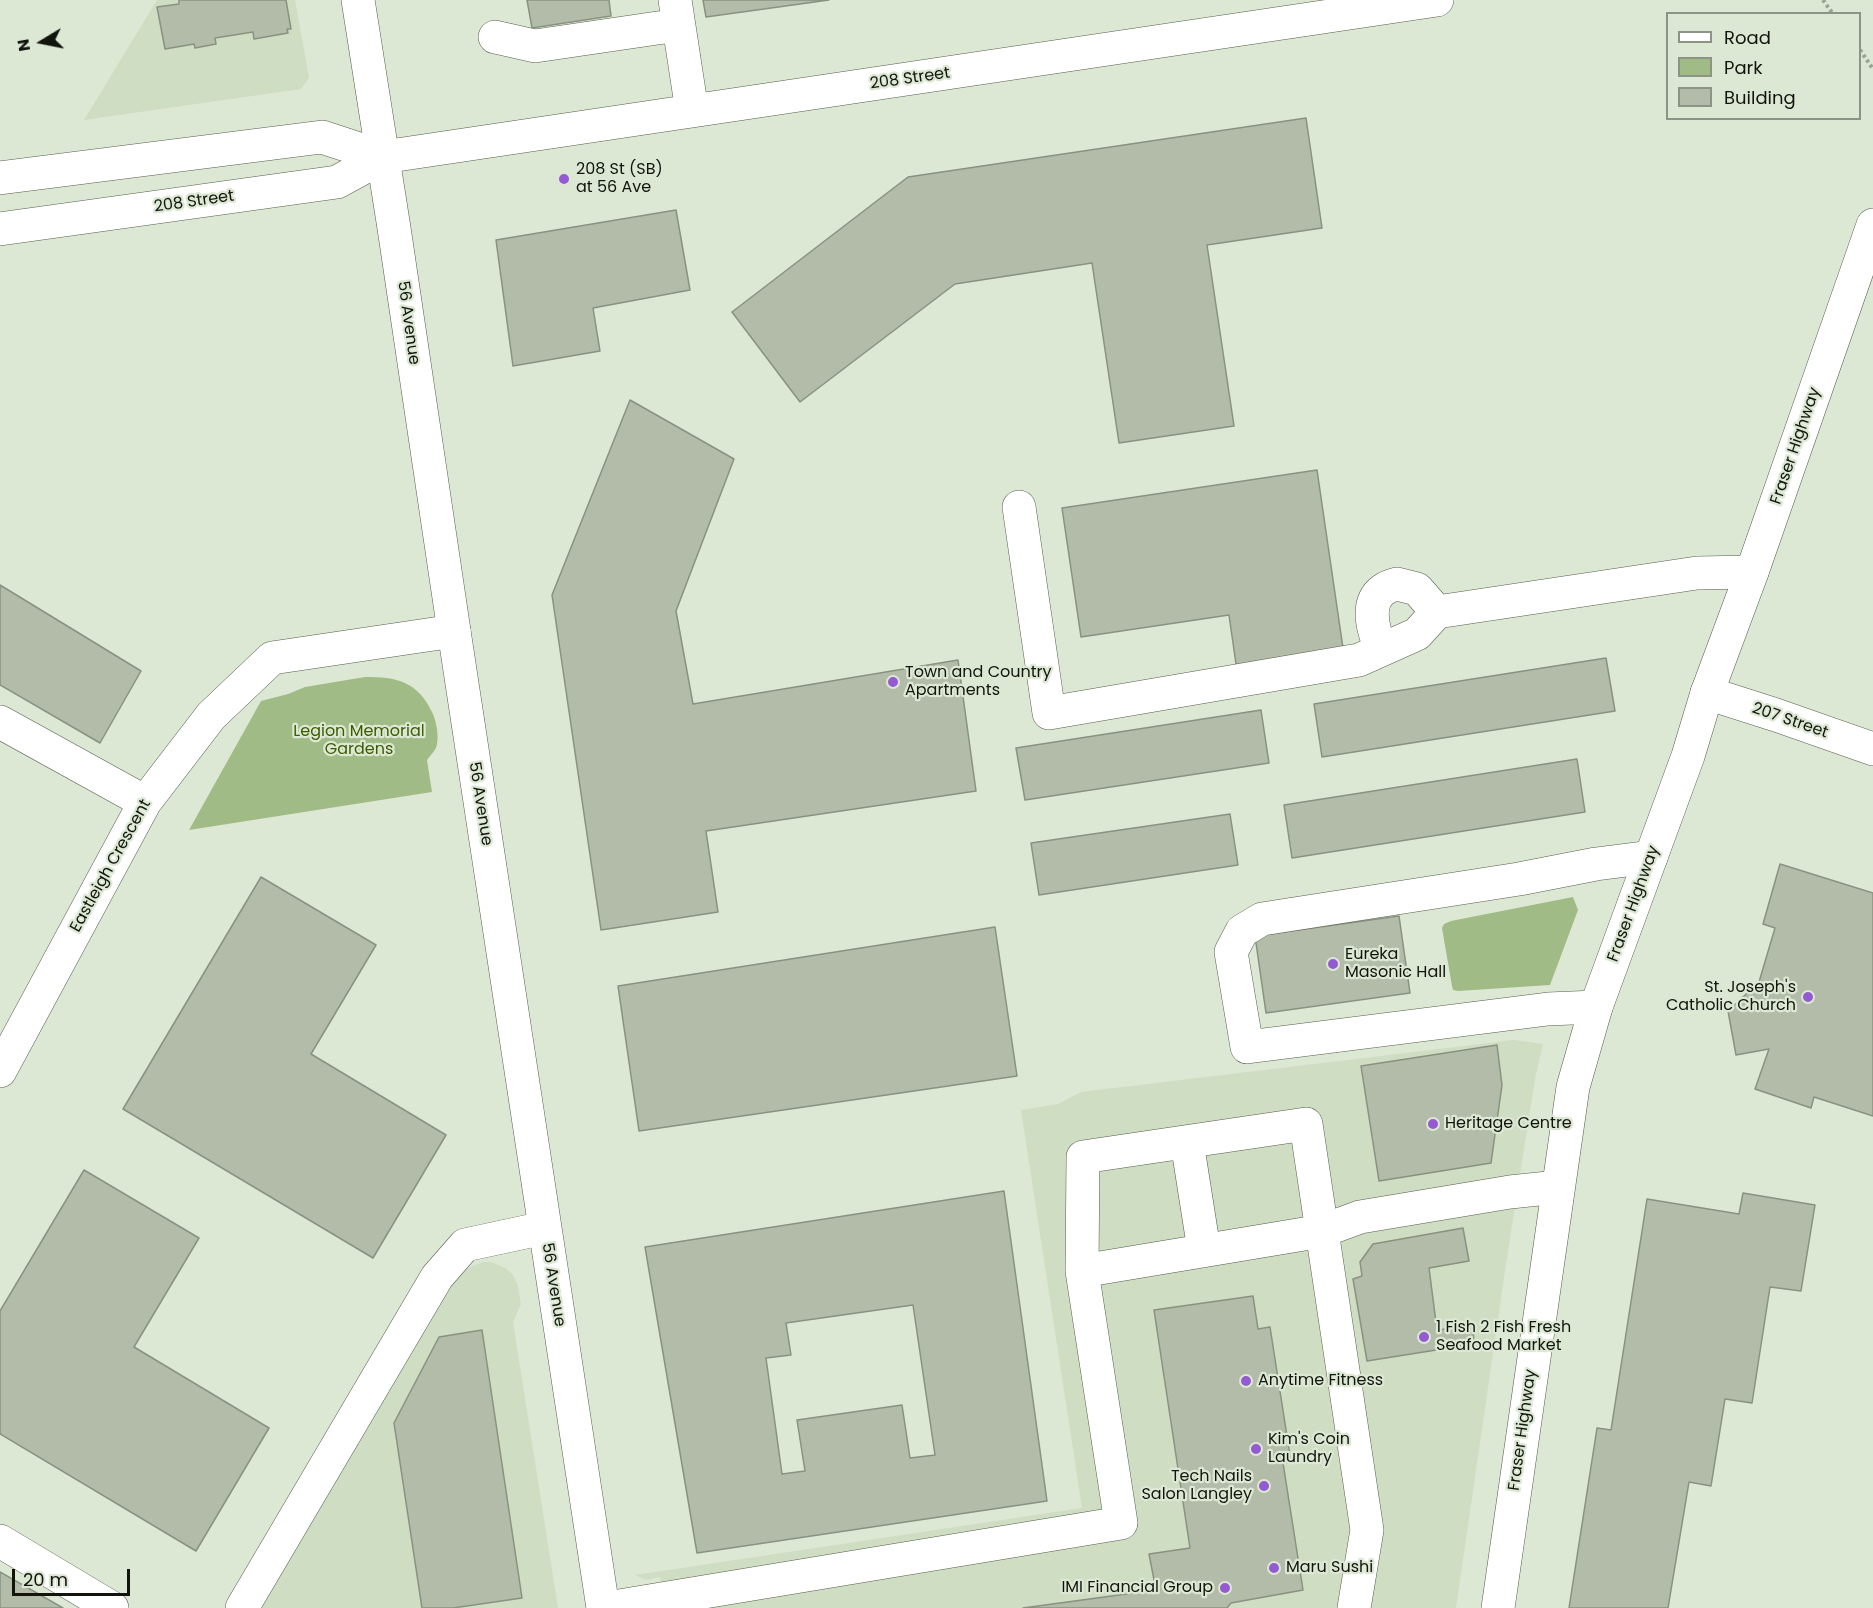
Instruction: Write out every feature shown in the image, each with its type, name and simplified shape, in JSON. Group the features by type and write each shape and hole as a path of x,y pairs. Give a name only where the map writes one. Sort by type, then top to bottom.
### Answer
{"main road":[{"name":"56 Avenue","path":"358,0 544,1228 605,1608"},
{"name":"208 Street","path":"0,229 337,182 383,157 1437,0"},
{"path":"495,37 535,46 677,13 692,111"},
{"name":"208 Street","path":"0,178 322,137 383,157"},
{"name":"Fraser Highway","path":"1498,1608 1574,1087 1596,1007 1688,756 1707,693 1752,572 1873,225"},
{"path":"1019,507 1049,713 1359,660 1418,634 1437,612 1697,573 1752,572"},
{"path":"1381,650 1373,629 1373,604 1382,590 1397,584 1417,589 1437,612"},
{"name":"Eastleigh Crescent","path":"0,1071 145,802 211,716 272,658 454,631"},
{"name":"207 Street","path":"1707,693 1873,749"},
{"path":"0,722 145,802"},
{"path":"1596,1007 1548,1009 1247,1047 1231,952 1242,931 1262,919 1651,857"},
{"path":"605,1608 1121,1523 1082,1271 1083,1157 1306,1124 1368,1530 1354,1608"},
{"path":"1188,1142 1204,1250"},
{"path":"1082,1271 1322,1231 1360,1217 1502,1193 1558,1187"},
{"path":"242,1608 437,1277 465,1245 544,1228"},
{"path":"0,1541 112,1608"}],"path":[{"path":"1861,51 1873,69"}],"shaded area":[{"path":"157,0 295,0 309,78 301,89 84,120"},
{"path":"1514,1040 1543,1044 1535,1079 1506,1264 1456,1608 665,1608 660,1577 646,1580 635,1575 1082,1508 1021,1110 1058,1104 1081,1092"},
{"path":"483,1262 491,1262 505,1268 517,1283 521,1304 513,1322 558,1608 260,1608 452,1282 468,1268"}],"green space":[{"name":"Legion Memorial Gardens","path":"365,677 387,678 405,683 420,693 426,702 436,723 438,740 427,760 432,792 189,830 261,701 305,687"},
{"path":"1573,897 1578,910 1550,985 1453,990 1442,928 1444,924"}],"building":[{"path":"179,0 286,0 291,29 287,29 288,33 254,39 253,32 215,38 216,44 195,48 194,44 165,49 157,7 179,4"},
{"path":"527,0 609,0 611,16 532,28"},
{"path":"703,0 829,0 706,17"},
{"path":"1306,118 1322,228 1207,245 1234,426 1119,443 1092,263 955,284 800,402 732,312 908,177"},
{"path":"676,210 690,290 593,308 600,351 513,366 496,240"},
{"name":"Town and Country Apartments","path":"630,400 734,459 676,611 693,704 958,660 976,791 706,831 718,912 601,930 552,595"},
{"path":"1317,470 1344,655 1237,671 1229,615 1081,637 1062,508"},
{"path":"0,585 141,671 100,743 0,685"},
{"path":"1606,658 1615,711 1322,757 1314,704"},
{"path":"1261,710 1269,763 1025,800 1016,748"},
{"path":"1577,759 1585,812 1292,858 1284,805"},
{"path":"1230,814 1238,865 1039,895 1031,843"},
{"name":"St. Joseph's Catholic Church","path":"1780,864 1873,893 1873,1116 1814,1097 1811,1108 1755,1089 1769,1049 1736,1055 1728,1011 1759,982 1775,928 1763,924"},
{"path":"261,877 376,945 311,1054 446,1135 373,1258 123,1109"},
{"name":"Eureka Masonic Hall","path":"1399,916 1410,993 1266,1013 1255,936"},
{"path":"995,927 1017,1076 639,1131 618,986"},
{"name":"Heritage Centre","path":"1497,1045 1502,1085 1491,1163 1379,1181 1361,1066"},
{"path":"84,1170 199,1238 134,1347 269,1428 196,1551 0,1434 0,1311"},
{"path":"1004,1191 1047,1501 697,1553 645,1247","holes":["913,1305 935,1455 910,1458 902,1405 797,1420 805,1471 782,1474 766,1358 791,1355 786,1323"]},
{"path":"1743,1193 1815,1205 1801,1291 1770,1287 1752,1403 1725,1399 1711,1486 1689,1482 1668,1608 1569,1608 1597,1428 1611,1430 1647,1199 1739,1214"},
{"path":"1463,1228 1469,1261 1429,1268 1437,1330 1473,1326 1474,1344 1367,1361 1353,1279 1362,1276 1360,1262 1373,1244"},
{"path":"1253,1296 1258,1329 1270,1327 1291,1462 1283,1463 1303,1590 1231,1603 1227,1608 1023,1608 1156,1590 1149,1554 1190,1548 1154,1310"},
{"path":"482,1330 522,1598 453,1608 422,1608 394,1423 439,1337"},
{"path":"0,1572 63,1608 0,1608"}],"place":[{"name":"208 St (SB) at 56 Ave","path":"564,179"},
{"name":"Town and Country Apartments","path":"893,682"},
{"name":"Eureka Masonic Hall","path":"1333,964"},
{"name":"St. Joseph's Catholic Church","path":"1808,997"},
{"name":"Heritage Centre","path":"1433,1124"},
{"name":"1 Fish 2 Fish Fresh Seafood Market","path":"1424,1337"},
{"name":"Anytime Fitness","path":"1246,1381"},
{"name":"Kim's Coin Laundry","path":"1256,1449"},
{"name":"Tech Nails Salon Langley","path":"1264,1486"},
{"name":"Maru Sushi","path":"1274,1568"},
{"name":"IMI Financial Group","path":"1225,1588"}]}
